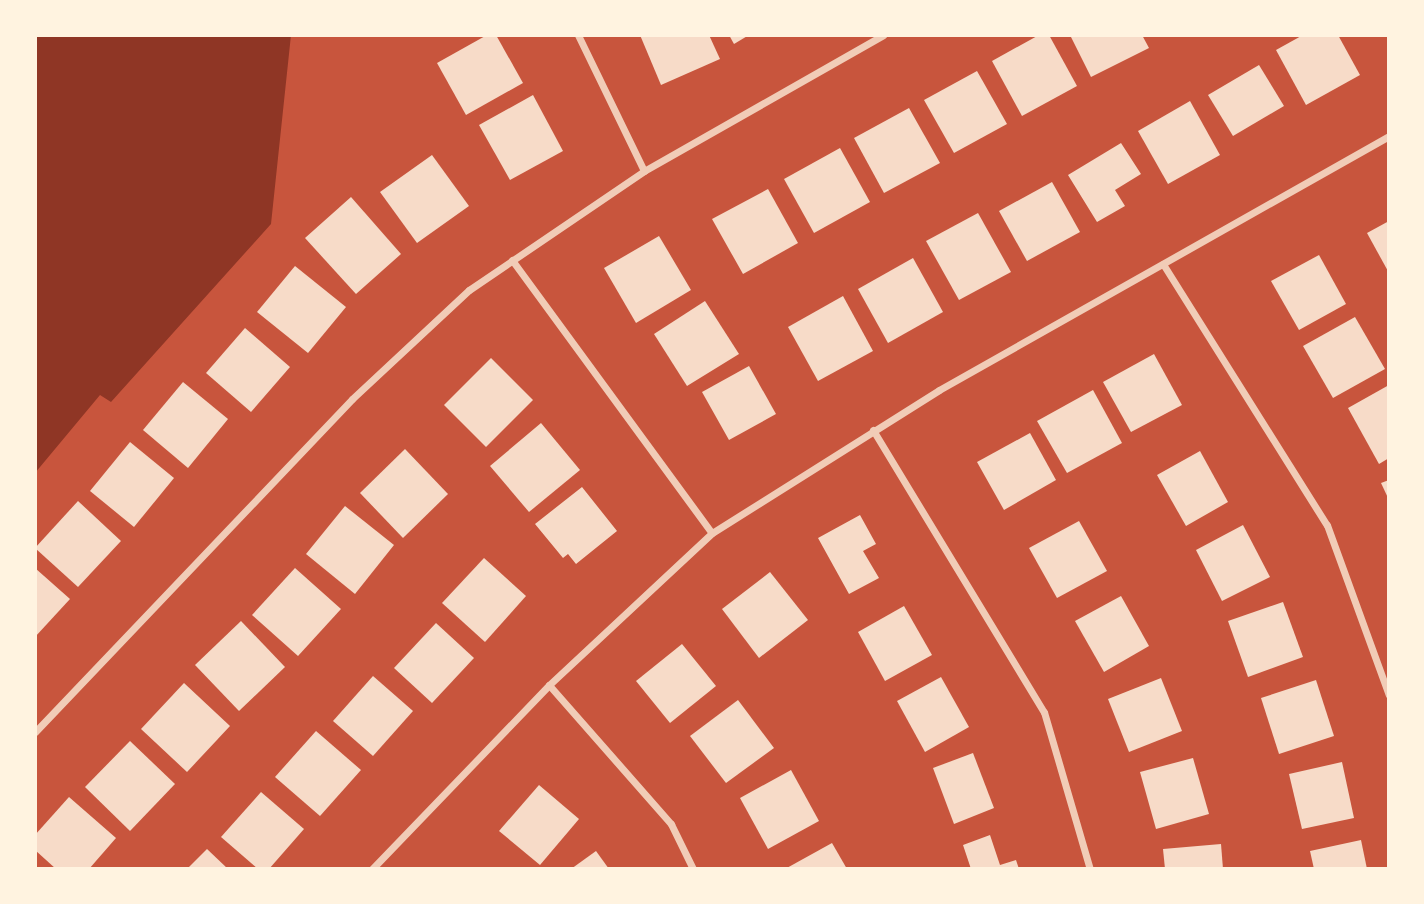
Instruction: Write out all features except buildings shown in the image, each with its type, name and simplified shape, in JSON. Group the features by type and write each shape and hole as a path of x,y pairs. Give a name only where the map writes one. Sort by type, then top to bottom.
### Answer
{"street":[{"path":"578,35 644,171"},
{"path":"35,733 352,399 439,315 512,260 644,171 884,35"},
{"path":"373,869 548,685 712,533 873,430 1389,136"},
{"path":"512,260 712,533"},
{"path":"1163,264 1327,525 1389,695"},
{"path":"873,430 1044,712 1090,869"},
{"path":"548,685 671,824 693,869"}],"shaded area":[{"path":"35,35 291,35 271,224 111,402 100,395 35,473"}]}
